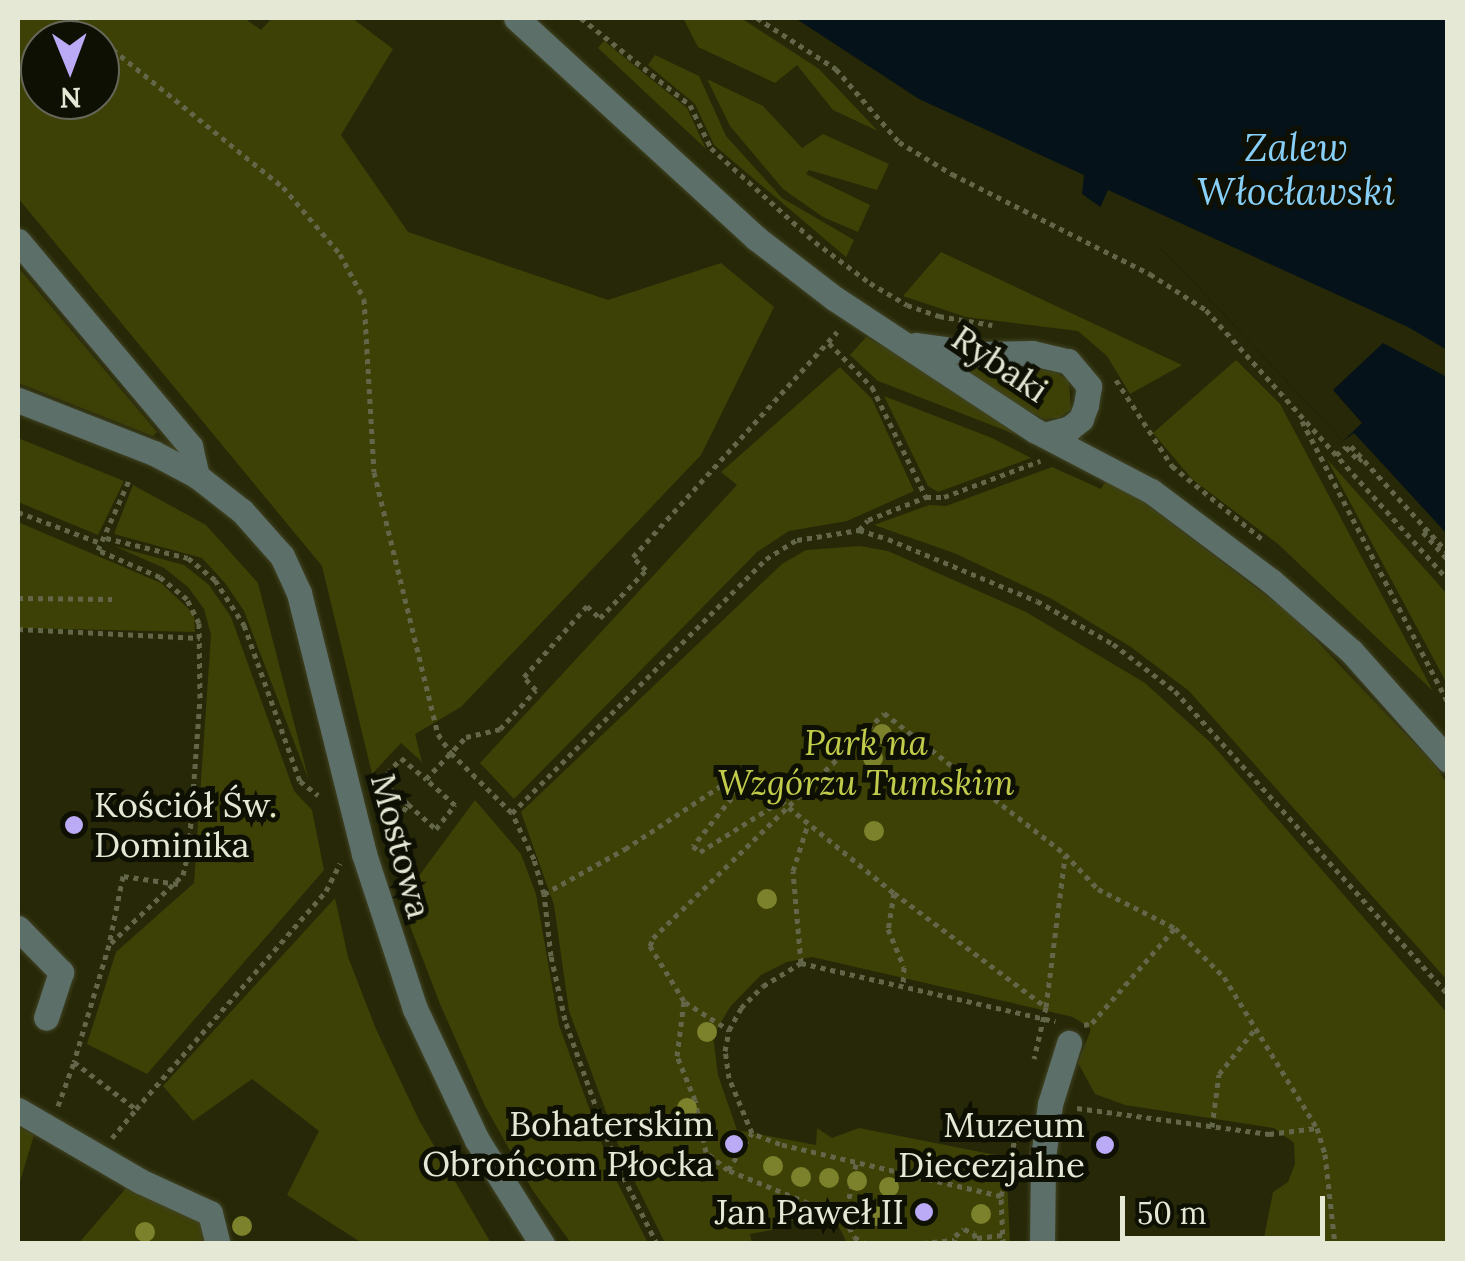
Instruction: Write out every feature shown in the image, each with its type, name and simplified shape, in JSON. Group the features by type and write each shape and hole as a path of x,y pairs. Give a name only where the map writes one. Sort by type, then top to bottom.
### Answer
{"street":[{"name":"Rybaki","path":"516,18 756,238 834,298 910,344 1047,446 1152,490 1271,581 1351,651 1448,760"},
{"name":"Mostowa","path":"18,240 190,446 198,476"},
{"path":"910,344 982,354 1032,353 1068,361 1090,386 1086,405 1081,418 1047,446"},
{"name":"Mostowa","path":"18,400 154,453 198,476 258,528 294,580 364,854 415,1009 476,1140 542,1244"},
{"path":"18,928 60,972 46,1018"},
{"path":"1042,1244 1043,1158 1050,1104 1068,1031"},
{"path":"18,1110 140,1180 210,1213 218,1244"}],"path":[{"path":"74,18 284,186 340,254 364,300 374,472 438,734 450,753 512,813 534,859 544,894 550,956 565,1020 616,1160 658,1244"},
{"path":"581,18 690,104 711,148 816,242 870,283 906,305 939,316 1005,328"},
{"path":"757,18 836,69 899,142 952,174 1150,274 1206,310 1448,580"},
{"path":"426,779 466,736 500,729 536,690 524,677 587,606 600,618 646,570 633,557 830,343 872,387 926,497"},
{"path":"1111,371 1172,466 1270,545"},
{"path":"1297,412 1448,703"},
{"path":"860,530 868,520 926,497 944,497 1047,446"},
{"path":"1351,446 1448,556"},
{"path":"1336,455 1346,447 1358,461 1362,458"},
{"path":"106,538 130,478"},
{"path":"18,512 98,542 106,538 188,558 216,580 244,625 300,781 318,795"},
{"path":"512,813 766,559 797,540 860,530 957,564 1037,601 1114,644 1175,691 1448,994"},
{"path":"98,542 101,556 160,577 180,591 197,614 200,638 200,715 190,848 178,884 108,945"},
{"path":"18,598 112,599"},
{"path":"18,629 200,638"},
{"path":"729,1030 684,1001 654,958 653,938 884,713 1065,854 1098,889 1175,928 1224,978 1317,1128 1325,1154 1335,1244"},
{"path":"401,758 455,805 436,829 408,804 381,782 401,758"},
{"path":"544,894 624,849 730,779 738,790 693,846 700,852 782,802 894,893 1046,1007"},
{"path":"398,816 408,804"},
{"path":"801,963 793,871 808,823"},
{"path":"1044,1018 1065,854"},
{"path":"62,1091 108,945 123,876 178,884"},
{"path":"894,893 888,929 904,966 902,986"},
{"path":"122,1126 308,909"},
{"path":"752,1133 729,1078 725,1051 729,1030 741,1008 764,986 801,963 1044,1018 1068,1031 1092,1023 1175,928"},
{"path":"684,1001 677,1056 696,1100 700,1139 706,1152 728,1170 845,1218"},
{"path":"1212,1127 1219,1074 1255,1028"},
{"path":"74,1062 136,1109"},
{"path":"1050,1104 1270,1134 1317,1128"},
{"path":"728,1170 752,1133"},
{"path":"752,1133 856,1164 1001,1196"},
{"path":"856,1164 845,1218 854,1237 866,1244"},
{"path":"917,1243 954,1242 964,1229 977,1241 1002,1235"}],"green space":[{"path":"18,18 244,18 261,30 272,18 352,18 393,49 341,135 408,232 608,300 721,263 774,307 701,455 461,707 415,734 422,762 401,743 372,774 322,566 18,198"},
{"path":"683,18 741,18 819,69 878,131 833,110 797,65 775,83 698,47"},
{"path":"604,41 687,108 706,149 598,48"},
{"path":"655,55 699,76 726,136 782,198 854,240 846,257 714,145 695,104 648,65"},
{"path":"707,79 763,106 802,148 823,134 889,164 877,190 809,170 806,174 870,205 858,232 823,217 783,189 730,126"},
{"path":"941,252 1182,365 1130,394 1107,356 1078,331 966,317 903,296"},
{"path":"18,267 157,432 153,436 18,383"},
{"path":"866,337 918,365 1017,435 878,381 850,355"},
{"path":"1236,360 1280,404 1433,691 1278,544 1192,479 1153,433"},
{"path":"954,362 1011,363 1057,373 1069,381 1071,409 1059,418 1044,419 1002,398"},
{"path":"840,367 872,399 914,491 847,521 789,531 757,552 514,799 480,763 737,485 721,472"},
{"path":"884,396 992,438 1031,458 938,492 928,486"},
{"path":"18,438 124,481 98,535 18,502"},
{"path":"1327,459 1447,594 1447,684"},
{"path":"1052,467 1101,489 1107,479 1133,494 1293,616 1434,764 1447,783 1447,980 1189,691 1131,647 1052,599 954,553 874,525 929,505 946,506"},
{"path":"133,485 206,525 258,583 309,781 244,611 225,583 202,558 114,534"},
{"path":"18,522 161,583 194,614 195,632 18,628"},
{"path":"114,546 184,565 209,585 231,617 294,791 312,810 324,870 147,1074 87,1044 116,952 194,883 211,635 204,609 188,587 164,568"},
{"name":"Park na Wzgórzu Tumskim","path":"860,546 888,551 1026,612 1145,683 1210,742 1447,1013 1447,1243 1263,1243 1273,1192 1288,1182 1295,1164 1294,1143 1274,1128 1125,1105 1095,1094 1078,1063 1091,1029 1073,1017 812,957 787,962 761,975 730,1007 713,1036 718,1075 737,1130 816,1145 817,1128 832,1138 859,1128 1006,1157 1010,1243 847,1243 833,1215 772,1224 772,1230 750,1234 752,1243 665,1243 623,1158 569,1011 554,905 521,812 782,564 806,550"},
{"path":"475,800 521,854 536,894 559,1025 613,1174 648,1243 571,1243 533,1191 485,1106 440,1004 407,918 410,888"},
{"path":"335,898 348,957 376,1029 419,1120 491,1243 362,1243 287,1195 319,1131 252,1079 193,1121 163,1086"},
{"path":"18,1126 34,1135 18,1188"},
{"path":"126,1188 200,1220 206,1244 78,1244"}],"water":[{"name":"Zalew Włocławski","path":"795,18 1447,18 1447,534 1354,433 1343,441 1167,254 1082,194 1084,175 919,99"}],"pier":[{"path":"1108,190 1408,327 1447,350 1447,377 1383,343 1333,390 1362,423 1343,441 1167,254 1100,208"}],"place":[{"name":"Kościół Św. Dominika","path":"74,825"},
{"name":"Bohaterskim Obrońcom Płocka","path":"734,1144"},
{"name":"Muzeum Diecezjalne","path":"1105,1145"},
{"name":"Jan Paweł II","path":"924,1212"}]}
